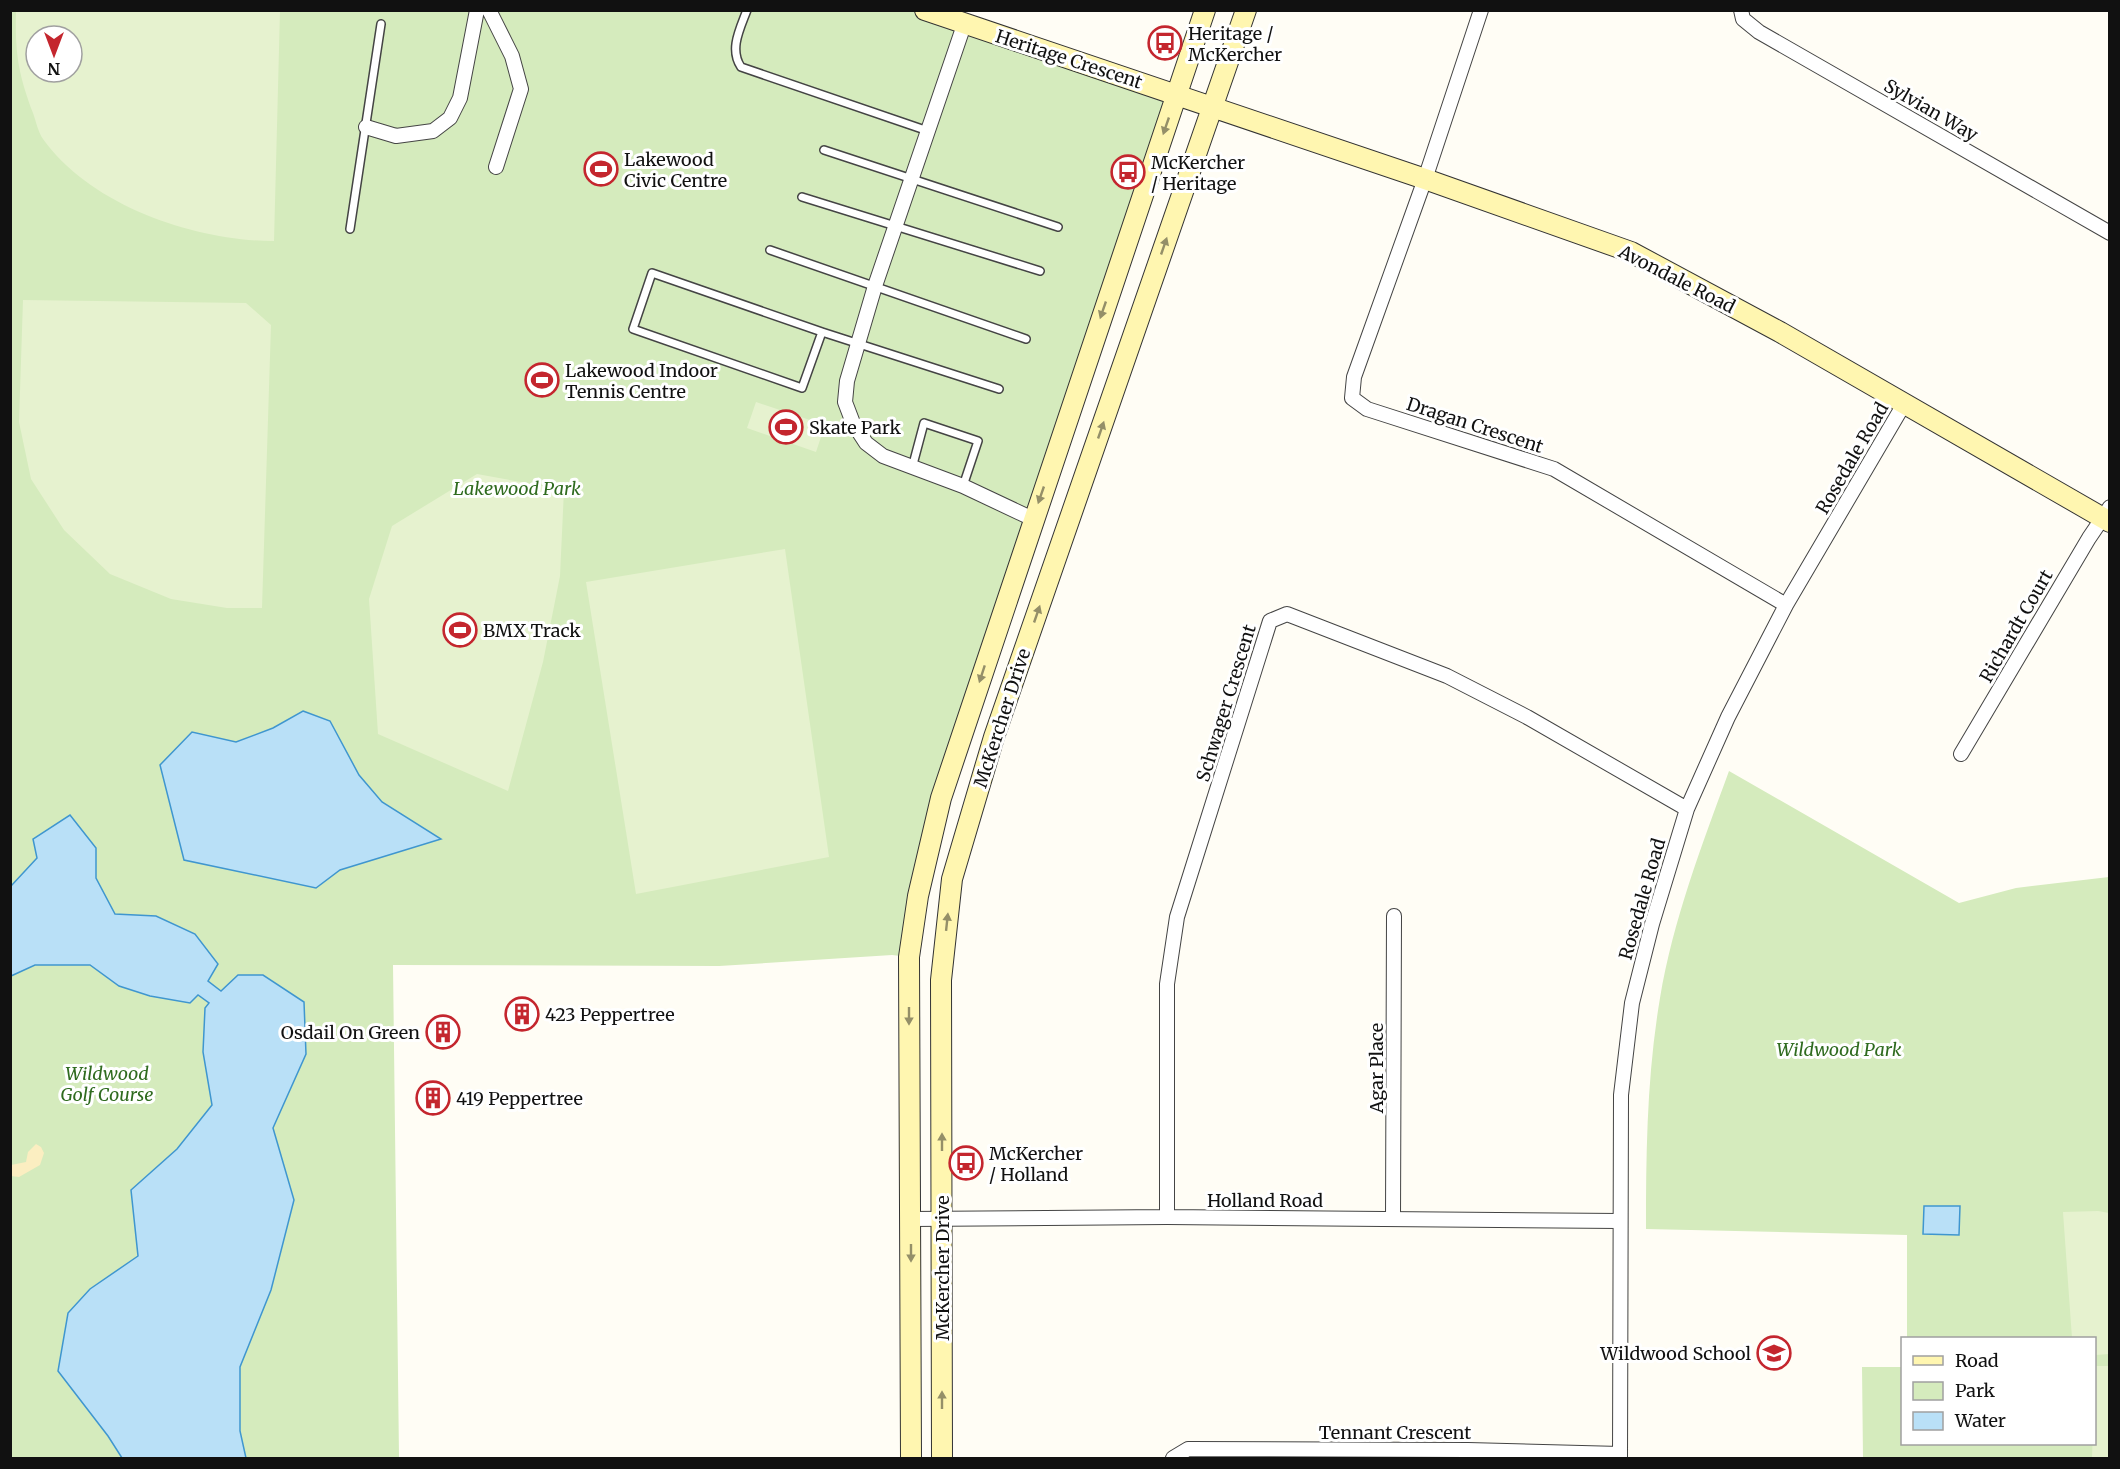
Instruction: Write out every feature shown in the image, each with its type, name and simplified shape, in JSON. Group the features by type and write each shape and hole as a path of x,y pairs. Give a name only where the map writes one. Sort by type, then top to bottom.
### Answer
{"main road":[{"name":"Heritage Crescent","path":"925,10 1212,107"},
{"name":"McKercher Drive","path":"911,1458 909,957 918,896 941,798 1204,10"},
{"name":"McKercher Drive","path":"942,1458 941,980 952,879 994,738 1246,10"},
{"name":"Avondale Road","path":"1212,107 1631,252 1780,332 2107,516"}],"street":[{"path":"366,127 396,136 434,131 450,118 460,98 477,10"},
{"path":"489,10 512,56 521,89 496,167"},
{"path":"1425,179 1481,10"},
{"name":"Sylvian Way","path":"1741,10 1743,18 1759,32 2109,233"},
{"path":"964,25 857,343 845,402 853,423 866,443 883,456 912,469 963,486 1033,519"},
{"name":"Dragan Crescent","path":"1425,179 1354,377 1352,398 1367,409 1554,469 1786,605"},
{"name":"Rosedale Road","path":"1620,1456 1621,1095 1632,1003 1652,924 1687,808 1728,717 1786,605 1905,404"},
{"name":"Richardt Court","path":"1962,754 2089,538 2107,516"},
{"name":"Schwager Crescent","path":"1167,1217 1167,984 1177,917 1270,621 1287,614 1447,676 1527,717 1687,808"},
{"name":"Agar Place","path":"1393,1219 1394,916"},
{"name":"Holland Road","path":"911,1219 1167,1217 1619,1221"},
{"name":"Tennant Crescent","path":"1173,1458 1188,1449 1620,1456"}],"lane":[{"path":"747,10 735,41 736,59 741,67 928,131"},
{"path":"350,229 381,24"},
{"path":"824,150 1058,227"},
{"path":"802,197 1041,271"},
{"path":"770,250 1026,339"},
{"path":"822,332 802,388 633,329 652,273 999,390"},
{"path":"912,469 924,423 978,441 963,486"}],"green space":[{"name":"Lakewood Park","path":"10,11 925,11 1176,95 941,798 909,957 892,955 719,966 393,965 399,1457 401,1458 246,1458 240,1431 240,1367 271,1290 294,1200 273,1128 304,1059 208,981 211,975 198,994 210,1003 203,1052 212,1105 177,1149 131,1190 138,1257 90,1289 68,1313 59,1371 122,1458 11,1458"},
{"path":"16,11 280,11 274,241 211,234 179,226 116,201 88,183 63,163 38,130 28,99 21,74 17,51"},
{"path":"23,300 246,303 271,325 262,608 227,608 171,599 110,574 64,530 31,479 19,422"},
{"name":"Skate Park","path":"756,402 825,425 816,452 747,428"},
{"name":"BMX Track","path":"477,474 564,490 560,576 543,662 508,791 378,734 369,599 392,526"},
{"path":"785,549 829,857 636,894 586,582"},
{"name":"Wildwood Park","path":"1729,771 1959,903 2016,888 2109,877 2109,1458 1863,1458 1862,1367 1901,1367 1901,1445 2096,1445 2096,1337 1907,1337 1907,1235 1646,1229 1650,1084 1660,998 1672,940"},
{"path":"2063,1212 2109,1213 2110,1354 2096,1355 2096,1337 2072,1337"},
{"path":"2096,1366 2109,1366 2109,1458 2092,1458 2092,1445 2096,1445"}],"sand":[{"path":"36,1144 44,1153 40,1165 19,1177 11,1176 11,1165 26,1162 28,1152"}],"water":[{"path":"303,711 330,721 359,775 382,802 441,839 340,870 316,888 184,860 160,765 192,732 236,742 273,728"},
{"path":"70,815 96,848 96,878 115,914 156,916 195,934 218,964 208,981 221,991 238,975 263,975 304,1002 306,1054 273,1128 294,1200 271,1290 240,1367 240,1431 246,1458 122,1458 58,1371 68,1313 90,1289 138,1256 131,1190 177,1149 212,1105 203,1052 205,1008 209,1003 198,995 190,1003 150,996 119,986 90,965 35,965 11,976 11,886 37,858 33,839"},
{"path":"1924,1206 1960,1206 1959,1235 1923,1234"}],"place":[{"name":"Heritage / McKercher","path":"1165,43"},
{"name":"Lakewood Civic Centre","path":"601,169"},
{"name":"McKercher / Heritage","path":"1128,172"},
{"name":"Lakewood Indoor Tennis Centre","path":"542,380"},
{"name":"Skate Park","path":"786,427"},
{"name":"BMX Track","path":"460,630"},
{"name":"423 Peppertree","path":"522,1014"},
{"name":"Osdail On Green","path":"443,1032"},
{"name":"419 Peppertree","path":"433,1098"},
{"name":"McKercher / Holland","path":"966,1163"},
{"name":"Wildwood School","path":"1774,1353"}],"park label":[{"name":"Wildwood Golf Course","path":"107,1083"}]}
